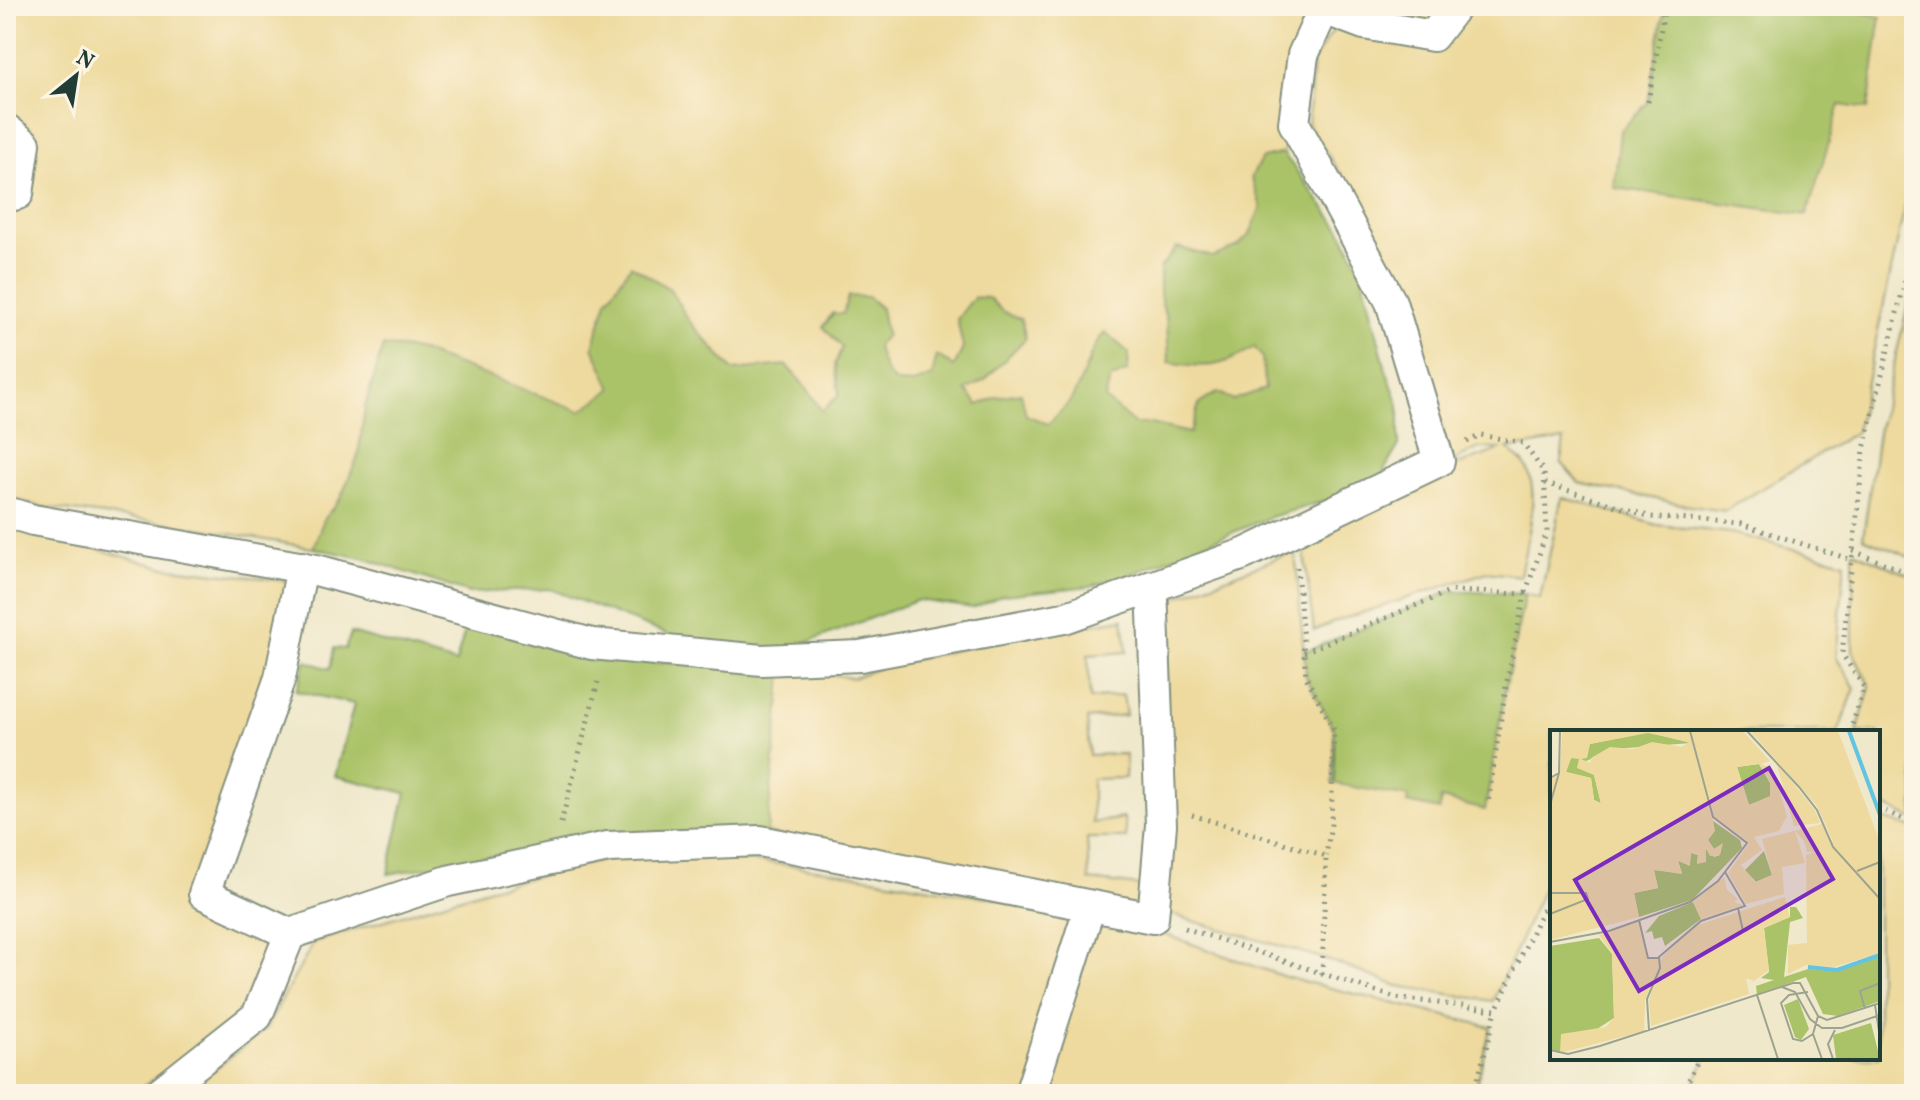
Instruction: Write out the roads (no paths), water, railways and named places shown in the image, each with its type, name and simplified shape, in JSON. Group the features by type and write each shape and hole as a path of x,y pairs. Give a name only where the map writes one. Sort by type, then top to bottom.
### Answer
{"street":[{"path":"6,512 33,520 302,567 607,646 762,660 860,656 1064,618 1244,554 1439,461 1391,302 1294,123 1303,55 1325,8 1364,24 1433,36 1456,6"},
{"path":"6,129 25,144 18,194 6,197"},
{"path":"302,567 280,678 204,894 290,934 448,881 608,847 760,841 1153,918 1160,805 1152,586"},
{"path":"1030,1094 1090,906"},
{"path":"158,1094 257,1016 290,934"}]}
